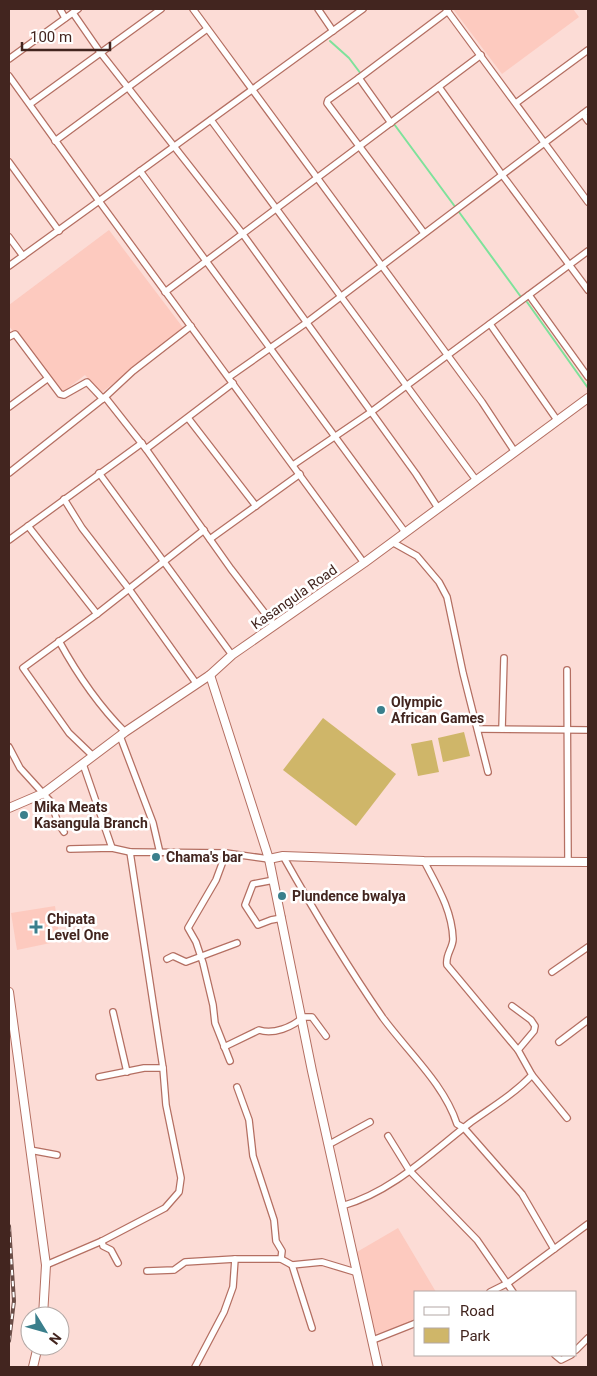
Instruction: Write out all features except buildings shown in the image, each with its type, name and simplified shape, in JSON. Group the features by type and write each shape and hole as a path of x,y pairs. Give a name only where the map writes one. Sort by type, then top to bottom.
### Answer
{"street":[{"path":"60,9 65,18"},
{"path":"30,104 161,9"},
{"path":"193,9 482,402 515,452"},
{"path":"318,9 333,31"},
{"path":"9,266 363,9"},
{"path":"424,233 361,146 327,103 328,100 447,10 588,202"},
{"path":"9,59 75,11 100,52 242,234 429,492 438,508"},
{"path":"55,142 207,29"},
{"path":"516,103 588,50"},
{"path":"165,292 481,55"},
{"path":"9,76 55,142 364,563"},
{"path":"359,78 391,123"},
{"path":"439,87 502,176 588,290"},
{"path":"229,377 271,348 586,112 588,121"},
{"path":"211,120 342,295 406,386 476,480"},
{"path":"9,162 59,231"},
{"path":"140,171 405,532"},
{"path":"9,237 23,256"},
{"path":"293,465 371,412 588,251"},
{"path":"529,295 588,377"},
{"path":"490,324 557,420"},
{"path":"9,472 104,398 133,372 191,326"},
{"path":"9,337 15,334 60,394 62,395 87,382 104,398 142,443 274,626"},
{"path":"9,407 47,379"},
{"path":"146,449 233,383"},
{"name":"Kasangula Road","path":"9,808 44,793 122,734 210,675 232,655 364,563 588,398"},
{"path":"188,418 256,506"},
{"path":"9,540 142,443"},
{"path":"99,474 232,655"},
{"path":"210,539 300,474"},
{"path":"64,499 82,528 129,588 196,683"},
{"path":"28,526 97,614"},
{"path":"93,756 69,733 23,668 164,563 204,530"},
{"path":"392,542 417,556 439,582 443,590 488,772"},
{"path":"59,641 67,657 122,734 153,823 160,853"},
{"path":"502,729 504,658"},
{"path":"567,670 568,861"},
{"path":"210,675 269,859 328,1144 378,1367"},
{"path":"478,729 588,730"},
{"path":"9,747 20,768 51,802 58,823 64,832"},
{"path":"84,764 112,848"},
{"path":"70,849 112,848 130,852 226,853 269,859 283,856 424,861 588,862"},
{"path":"46,1264 102,1241 165,1208 179,1192 181,1178 166,1105 163,1068 130,852"},
{"path":"226,853 216,880 188,928 196,942 213,1005 215,1023 230,1061"},
{"path":"283,856 295,880 377,1008 451,1106 457,1124 464,1128 522,1194 554,1249"},
{"path":"424,861 447,906 450,916 453,942 448,951 447,965 518,1050 532,1076 567,1118"},
{"path":"274,880 253,884 245,904 258,925 282,918"},
{"path":"167,959 173,956 186,962 236,942"},
{"path":"552,972 588,947"},
{"path":"9,992 46,1264 44,1306"},
{"path":"512,1006 531,1020 535,1026 534,1031 518,1050"},
{"path":"113,1012 127,1072"},
{"path":"224,1047 259,1030 266,1032 297,1024 302,1017"},
{"path":"302,1017 312,1018 326,1036"},
{"path":"559,1042 588,1020"},
{"path":"99,1077 144,1068 163,1068"},
{"path":"342,1206 374,1194 410,1170 464,1128 507,1098 532,1076"},
{"path":"237,1087 249,1120 253,1156 274,1220 276,1242 282,1251 281,1259"},
{"path":"328,1144 370,1122"},
{"path":"388,1136 410,1170 477,1240 512,1291"},
{"path":"30,1150 58,1155"},
{"path":"492,1291 508,1283 588,1224"},
{"path":"102,1241 103,1246 111,1250 118,1263"},
{"path":"195,1367 224,1312 233,1287 235,1259"},
{"path":"147,1271 174,1270 185,1262 281,1259 292,1265 322,1262 356,1272"},
{"path":"292,1265 312,1328"},
{"path":"373,1340 414,1324"},
{"path":"577,1349 588,1338"},
{"path":"555,1356 561,1360 569,1356"}],"shaded area":[{"path":"453,9 573,9 579,17 502,74"},
{"path":"109,230 184,329 101,393 85,375 60,394 9,326 9,305"},
{"name":"Chipata Level One","path":"55,906 60,941 17,950 11,913"},
{"path":"398,1228 435,1291 414,1291 414,1322 369,1336 350,1256"}],"green space":[{"path":"323,718 396,774 356,826 283,770"},
{"path":"464,732 470,756 443,762 438,738"},
{"path":"432,740 439,772 418,776 411,744"}],"waterway":[{"path":"330,41 349,58 361,74"},
{"path":"394,124 456,208"},
{"path":"459,212 521,297"},
{"path":"527,302 588,388"}],"railway":[{"path":"9,1226 14,1301 9,1341"}],"place":[{"name":"Olympic African Games","path":"381,710"},
{"name":"Mika Meats Kasangula Branch","path":"24,815"},
{"name":"Chama's bar","path":"156,857"},
{"name":"Plundence bwalya","path":"282,896"},
{"name":"Chipata Level One","path":"36,927"}]}
